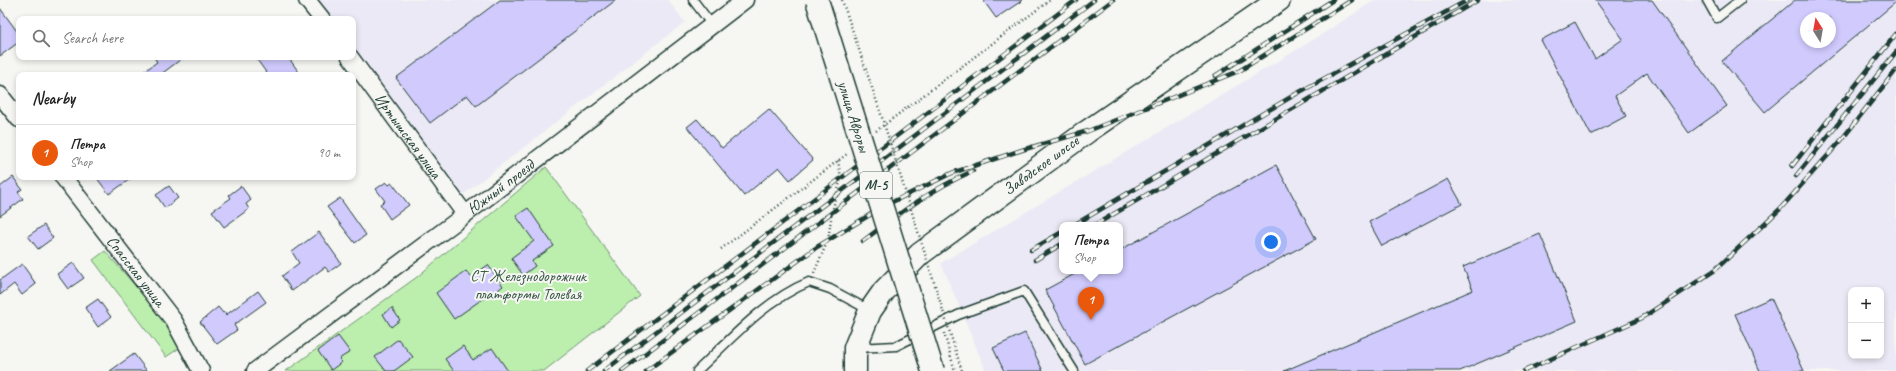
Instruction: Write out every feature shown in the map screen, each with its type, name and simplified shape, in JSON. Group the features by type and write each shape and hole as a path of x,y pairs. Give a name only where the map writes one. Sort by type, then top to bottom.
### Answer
{"main road":[{"name":"улица Авроры","path":"817,0 933,371"},
{"name":"Заводское шоссе","path":"856,371 855,348 870,311 884,291 920,254 1088,132 1278,0"}],"street":[{"path":"307,0 320,16"},
{"name":"Южный проезд","path":"255,371 465,214 744,0"},
{"name":"Иртышская улица","path":"352,60 465,214"},
{"path":"0,95 16,115"},
{"name":"Спасская улица","path":"65,180 174,322 201,371"}],"lane":[{"path":"693,0 712,25"},
{"path":"1707,0 1717,18 1740,0"},
{"path":"697,371 752,319 790,290 809,282 830,289 870,311"},
{"path":"855,348 896,346 958,315 1024,291 1074,371"}],"path":[{"path":"842,0 879,108 962,371"},
{"path":"876,132 1050,0"},
{"path":"721,249 851,151"},
{"path":"809,282 828,240 832,212 841,178 838,160"},
{"path":"941,324 955,371"}],"shaded area":[{"path":"305,0 668,0 685,22 460,197 355,60 356,16 318,16"},
{"path":"1375,0 1896,0 1896,371 986,371 941,263 1310,42"}],"green space":[{"name":"СТ Железнодорожник платформы Толевая","path":"546,167 640,296 544,371 286,371 417,277"},
{"path":"105,251 170,326 181,347 166,357 93,260"}],"building":[{"path":"500,0 616,0 476,106 467,95 430,123 396,78"},
{"path":"983,0 1023,0 996,18"},
{"path":"1595,0 1652,0 1727,106 1689,133 1647,73 1615,96 1626,116 1591,135 1541,40 1575,22 1595,59 1623,39"},
{"path":"1795,0 1896,0 1896,2 1765,112 1722,61"},
{"path":"0,8 16,30 16,44 0,56"},
{"path":"156,60 180,60 164,72 143,72 157,62"},
{"path":"257,60 290,60 299,72 266,72"},
{"path":"769,109 813,160 790,180 779,167 744,196 687,127 697,119 722,148"},
{"path":"1276,165 1316,239 1085,364 1045,290 1074,274 1123,274 1123,248"},
{"path":"13,177 22,189 18,192 23,199 0,216 0,187"},
{"path":"1448,179 1462,204 1382,246 1369,222"},
{"path":"98,180 129,180 109,194"},
{"path":"386,182 389,185 392,183 409,205 390,219 380,204 385,201 376,189"},
{"path":"169,186 178,198 165,208 156,195"},
{"path":"241,186 251,200 246,204 249,209 224,227 212,211 231,198 229,195"},
{"path":"340,198 366,235 355,243 327,207"},
{"path":"528,208 554,246 532,261 535,266 523,275 511,258 534,241 516,216"},
{"path":"44,225 53,238 38,249 28,236"},
{"path":"319,232 341,263 329,272 325,267 292,291 282,276 299,263 292,252"},
{"path":"1540,234 1577,321 1460,371 1284,371 1473,290 1463,267"},
{"path":"73,263 84,278 68,289 57,274"},
{"path":"22,264 36,284 22,295 14,284 0,295 0,280"},
{"path":"488,265 503,286 489,297 488,295 454,319 436,293 466,271 471,277"},
{"path":"258,291 266,302 234,325 237,330 217,344 200,322 218,307 223,313 225,312 226,315"},
{"path":"1771,298 1804,371 1760,371 1735,314"},
{"path":"98,299 111,317 98,327 85,308"},
{"path":"392,308 400,320 391,327 383,314"},
{"path":"1025,333 1043,371 1004,371 993,348"},
{"path":"338,336 350,352 339,359 342,362 331,370 318,351"},
{"path":"398,339 413,357 394,371 386,371 375,357"},
{"path":"463,346 473,360 492,348 508,371 454,371 445,359"},
{"path":"134,354 147,371 110,371"}],"railway":[{"path":"587,371 1076,0"},
{"path":"604,371 1094,0"},
{"path":"622,371 1113,0"},
{"path":"1215,76 1333,0"},
{"path":"646,371 817,247 886,205 952,173 1025,149 1088,131 1239,71 1352,0"},
{"path":"1079,222 1296,94 1468,0"},
{"path":"1100,222 1478,0"},
{"path":"1792,166 1896,34"},
{"path":"1796,176 1896,52"},
{"path":"1524,371 1642,318 1715,270 1780,209 1839,143 1896,70"},
{"path":"863,241 902,212 944,185 973,171"},
{"path":"1031,250 1059,234"},
{"path":"1035,260 1059,246"}],"place":[{"name":"Петра","path":"1091,320"}]}
